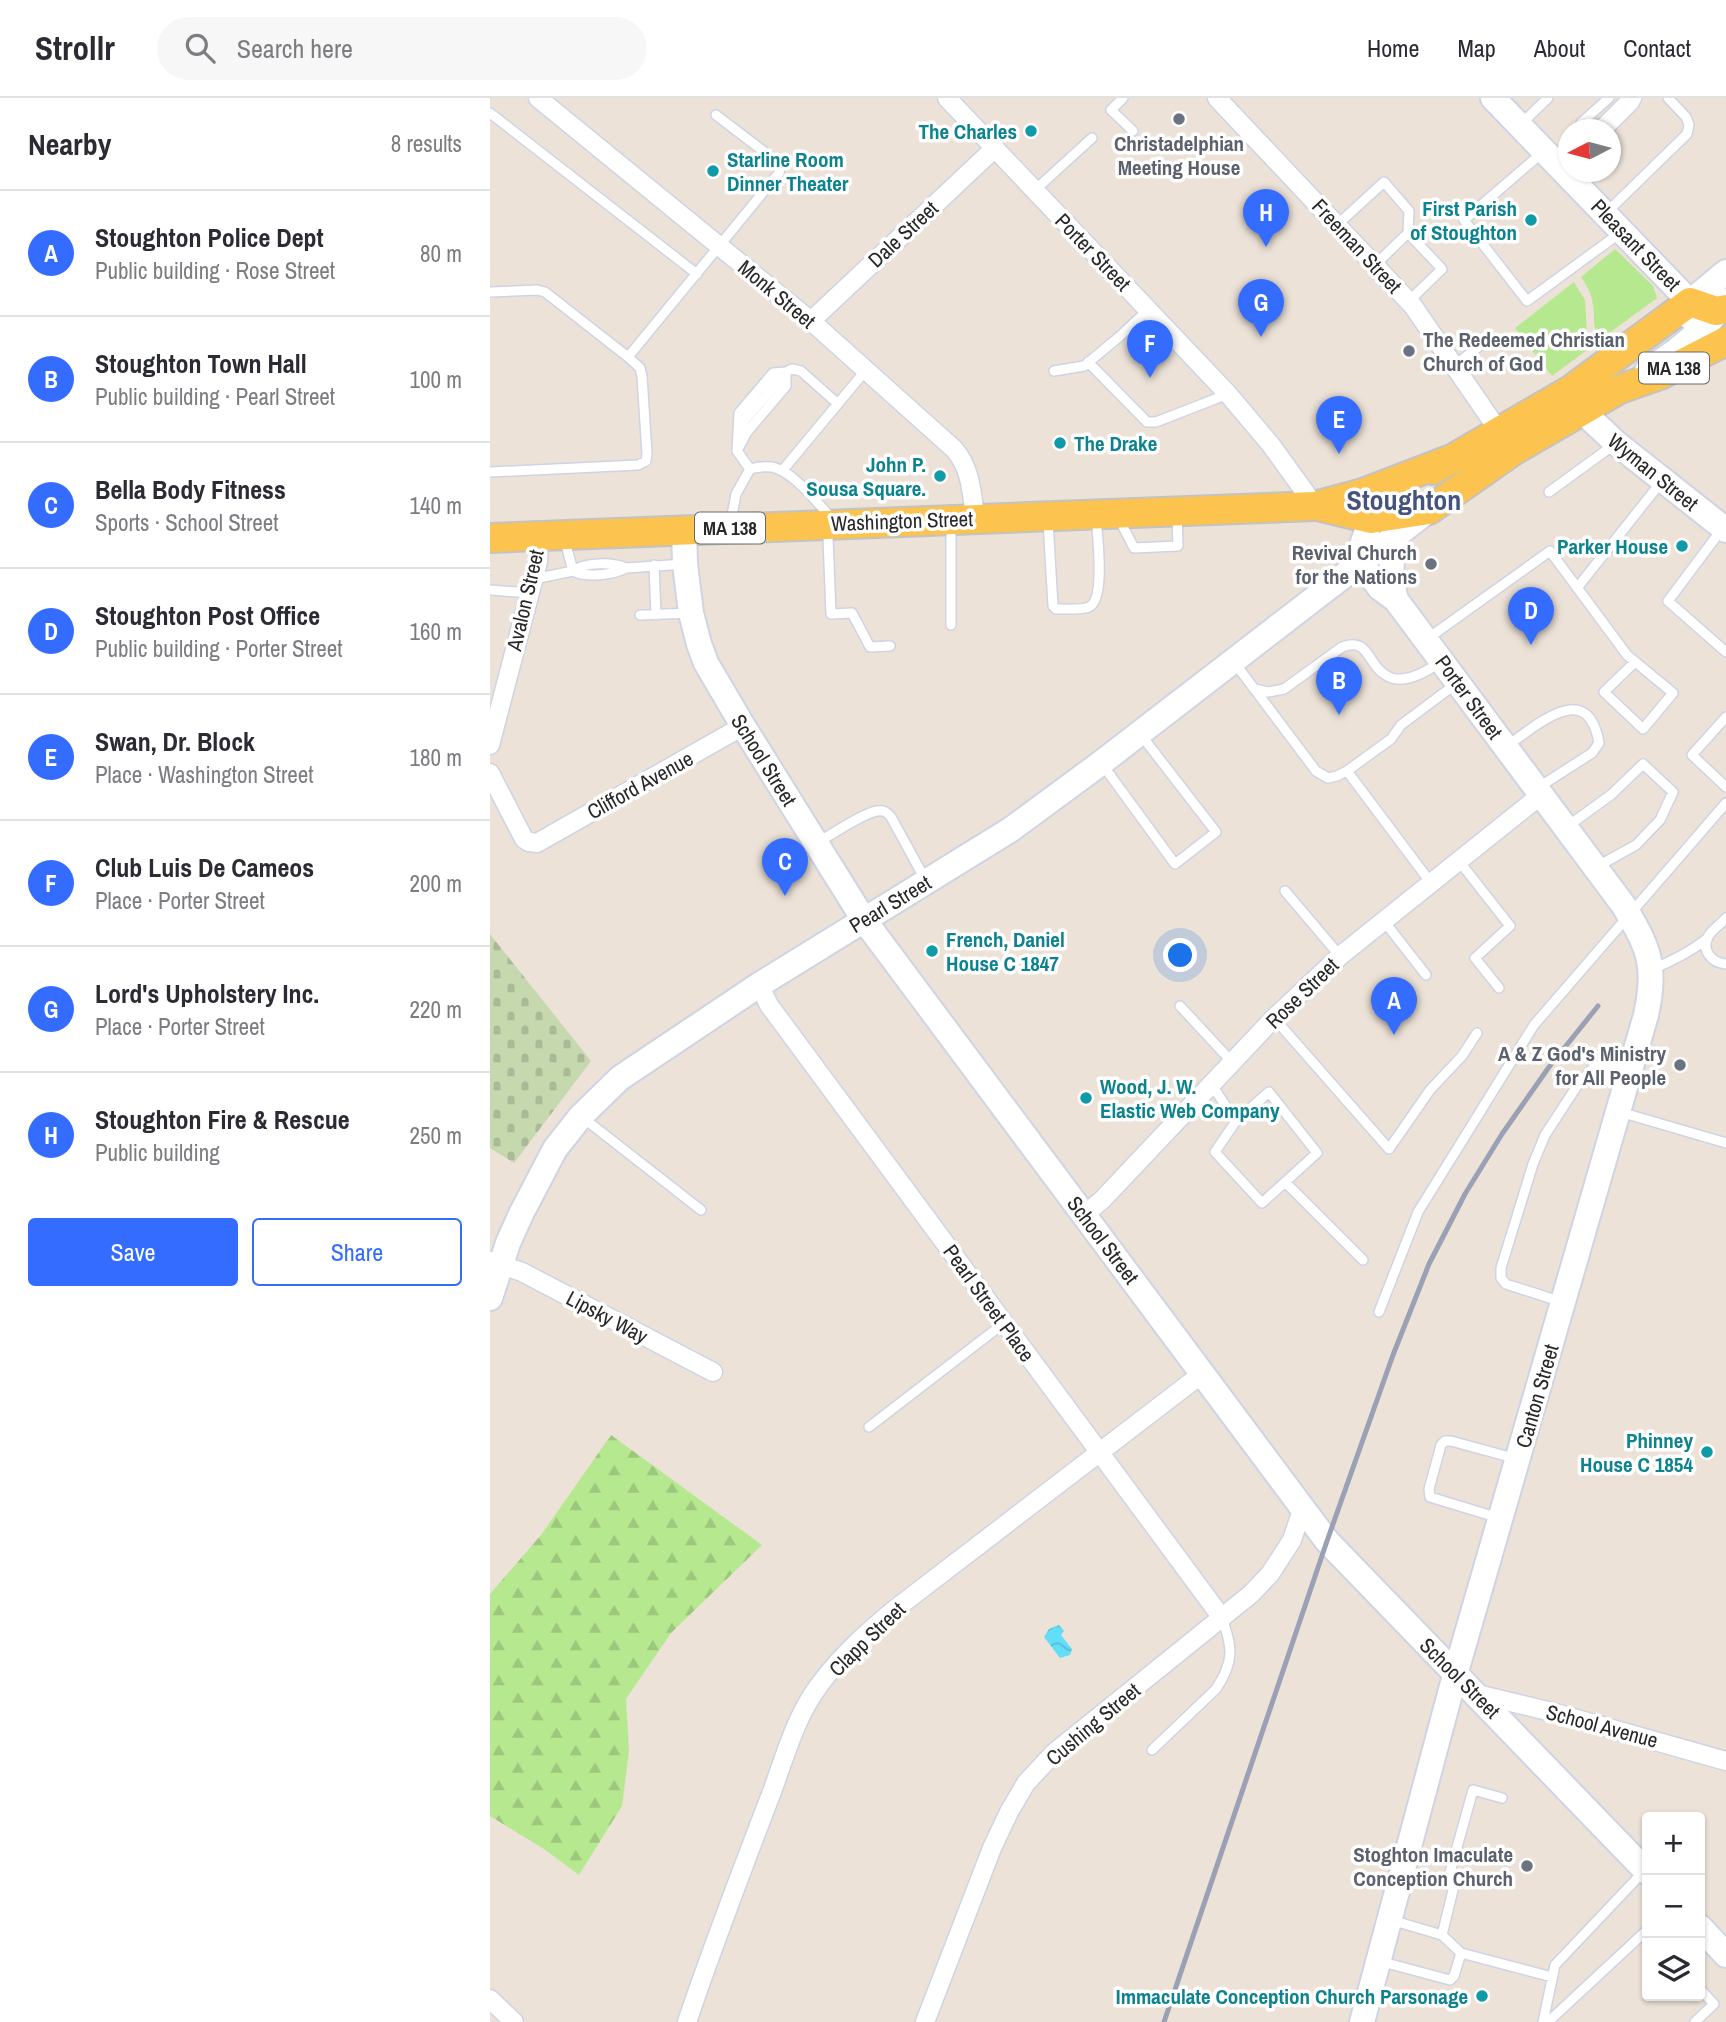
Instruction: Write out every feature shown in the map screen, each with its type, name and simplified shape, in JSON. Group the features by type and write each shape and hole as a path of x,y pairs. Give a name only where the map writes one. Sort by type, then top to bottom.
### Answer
{"main road":[{"name":"Pleasant Street","path":"1493,98 1557,158 1623,231 1715,306"},
{"name":"Washington Street","path":"490,538 1315,506 1363,493 1582,411 1677,350 1707,325 1726,272"},
{"name":"Washington Street","path":"1315,506 1371,519 1429,510 1506,441 1572,388 1715,306"},
{"name":"Washington Street","path":"1620,389 1660,376 1726,341"},
{"name":"Wyman Street","path":"1582,411 1616,443 1725,529"},
{"name":"Washington Street","path":"1371,519 1381,505 1449,460"},
{"name":"Pearl Street","path":"490,1298 495,1263 555,1149 581,1116 620,1078 759,985 1010,830 1429,510"},
{"path":"1361,564 1362,548 1371,519"},
{"name":"School Street","path":"684,530 691,613 706,663 864,920 1327,1541 1642,1867"},
{"path":"1393,539 1391,578 1396,600"},
{"name":"Porter Street","path":"1361,564 1373,581 1396,600 1539,792"},
{"name":"Canton Street","path":"1362,2022 1455,1675 1619,1111 1651,990 1647,948 1629,916 1539,792"},
{"path":"1705,1932 1726,1955"}],"street":[{"name":"Monk Street","path":"538,98 811,321 960,456 969,476 963,519"},
{"name":"Porter Street","path":"947,98 1228,394 1271,445 1315,506"},
{"name":"Freeman Street","path":"1217,98 1409,301 1506,441"},
{"name":"Dale Street","path":"811,321 995,148"},
{"name":"Avalon Street","path":"490,745 495,700 538,562 551,535"},
{"name":"Clifford Avenue","path":"490,773 524,839 537,843 743,726"},
{"name":"Rose Street","path":"1084,1216 1274,1018 1340,956 1459,861 1539,792"},
{"name":"Pearl Street Place","path":"759,985 769,1005 1222,1618"},
{"name":"Lipsky Way","path":"495,1263 522,1272 713,1372"},
{"name":"Clapp Street","path":"687,2022 794,1734 813,1695 852,1647 894,1610 1203,1374"},
{"name":"Cushing Street","path":"925,2022 992,1848 1026,1783 1055,1752 1251,1594 1270,1574 1292,1540 1303,1507"},
{"name":"School Avenue","path":"1477,1694 1552,1712 1726,1761"},
{"path":"490,1999 514,2022"}],"lane":[{"path":"1123,98 1111,110 1133,131"},
{"path":"1520,125 1548,98"},
{"path":"1585,119 1609,98"},
{"path":"1606,119 1627,98"},
{"path":"1619,119 1637,98"},
{"path":"1605,213 1687,134 1689,125 1686,117 1668,98"},
{"path":"490,113 697,274"},
{"path":"628,357 776,178 780,168 775,160 716,115"},
{"path":"1035,190 1091,138"},
{"path":"1557,158 1464,220 1527,301 1623,231"},
{"path":"1337,225 1384,182 1409,211 1408,233 1375,265"},
{"path":"1408,233 1442,269 1409,301"},
{"path":"490,292 545,292 640,368 647,454 646,461 638,465 490,472"},
{"path":"1054,371 1084,366 1148,310"},
{"path":"1454,366 1482,344"},
{"path":"1088,362 1147,422 1156,422 1228,394"},
{"path":"750,469 737,450 738,413 773,373 792,369 801,371 838,404"},
{"path":"782,471 867,370"},
{"path":"737,450 747,432 786,386 786,372"},
{"path":"1549,492 1616,443"},
{"path":"730,528 736,494 750,469 762,466 782,471 827,513 831,614 852,613 870,647 890,646"},
{"path":"1577,588 1663,480"},
{"path":"1048,515 1052,602 1056,610 1090,607 1098,593 1106,513"},
{"path":"951,625 963,519"},
{"path":"1725,529 1668,601 1726,652"},
{"path":"551,535 573,571"},
{"path":"1426,639 1550,551 1627,654 1674,694 1643,729 1604,692 1635,662"},
{"path":"490,590 532,586 580,566 618,564 626,568 685,564"},
{"path":"654,565 656,615"},
{"path":"640,615 691,613"},
{"path":"1255,689 1263,692 1280,691 1342,647 1351,644 1363,648 1380,671 1390,677 1422,675 1442,661"},
{"path":"1233,661 1317,771 1328,778 1347,771 1393,737 1404,723 1458,682"},
{"path":"1505,747 1557,712 1578,710 1587,713 1593,720 1600,743 1592,753 1539,792"},
{"path":"1726,717 1692,755 1726,787"},
{"path":"1101,763 1175,864 1216,832 1139,733"},
{"path":"1566,828 1612,794 1643,764 1673,792 1660,820 1636,845 1596,867"},
{"path":"1347,771 1431,883"},
{"path":"1379,1312 1418,1212 1534,1025 1726,803"},
{"path":"816,844 868,814 880,810 887,812 927,882"},
{"path":"1459,861 1510,926 1475,958 1499,988"},
{"path":"1285,891 1340,956"},
{"path":"1651,969 1683,956 1721,928 1726,918"},
{"path":"1384,921 1426,975"},
{"path":"1708,937 1708,956 1718,963 1726,964"},
{"path":"1180,1006 1232,1062"},
{"path":"1274,1018 1389,1149 1430,1090 1462,1056 1477,1033"},
{"path":"1564,1303 1506,1284 1501,1279 1501,1268 1533,1164 1545,1135 1566,1102 1596,1066 1603,1065 1630,1072"},
{"path":"1211,1084 1236,1121"},
{"path":"1269,1092 1317,1153 1262,1203 1215,1152 1236,1121 1269,1092"},
{"path":"1619,1111 1726,1143"},
{"path":"581,1116 701,1210"},
{"path":"1285,1182 1363,1260"},
{"path":"869,1427 1004,1323"},
{"path":"1501,1518 1430,1497 1429,1489 1438,1456 1443,1443 1448,1441 1518,1460"},
{"path":"1153,1749 1216,1689 1224,1677 1231,1649 1222,1618"},
{"path":"1447,1883 1473,1790 1502,1798"},
{"path":"1402,1869 1454,1886 1442,1935"},
{"path":"1546,2022 1555,1965 1642,1875"},
{"path":"1389,1920 1442,1935 1461,1953 1552,1977"},
{"path":"1546,2022 1642,1937"},
{"path":"1378,1961 1450,1980 1454,1976 1461,1953"},
{"path":"1695,2022 1714,2004 1705,1994"}],"green space":[{"path":"1615,249 1653,286 1657,298 1601,339 1594,325 1592,297 1581,277"},
{"path":"1574,282 1585,300 1587,333 1595,344 1552,376 1515,328"},
{"path":"490,934 591,1061 514,1163 490,1148"},
{"path":"611,1435 762,1545 671,1633 626,1699 629,1751 622,1806 579,1875 544,1849 490,1816 490,1594 541,1535"}],"water":[{"path":"1059,1625 1064,1631 1061,1635 1072,1649 1070,1655 1060,1658 1044,1637 1049,1629"}],"railway":[{"path":"1164,2022 1327,1541 1393,1355 1429,1264 1465,1194 1502,1134 1549,1067 1598,1006"}],"place":[{"name":"Christadelphian Meeting House","path":"1179,119"},
{"name":"The Charles","path":"1031,131"},
{"name":"Starline Room Dinner Theater","path":"713,171"},
{"name":"First Parish of Stoughton","path":"1531,220"},
{"name":"Stoughton Fire & Rescue","path":"1266,247"},
{"name":"Lord's Upholstery Inc.","path":"1261,337"},
{"name":"The Redeemed Christian Church of God","path":"1409,351"},
{"name":"Club Luis De Cameos","path":"1150,378"},
{"name":"The Drake","path":"1060,443"},
{"name":"Swan, Dr. Block","path":"1339,454"},
{"name":"John P. Sousa Square.","path":"940,476"},
{"name":"Parker House","path":"1682,546"},
{"name":"Revival Church for the Nations","path":"1431,564"},
{"name":"Stoughton Post Office","path":"1531,645"},
{"name":"Stoughton Town Hall","path":"1339,715"},
{"name":"Bella Body Fitness","path":"785,896"},
{"name":"French, Daniel House C 1847","path":"932,951"},
{"name":"Stoughton Police Dept","path":"1394,1035"},
{"name":"A & Z God's Ministry for All People","path":"1680,1065"},
{"name":"Wood, J. W. Elastic Web Company","path":"1086,1098"},
{"name":"Phinney House C 1854","path":"1707,1452"},
{"name":"Stoghton Imaculate Conception Church","path":"1527,1866"},
{"name":"Immaculate Conception Church Parsonage","path":"1482,1996"}],"district":[{"name":"Stoughton","path":"1404,500"}]}
